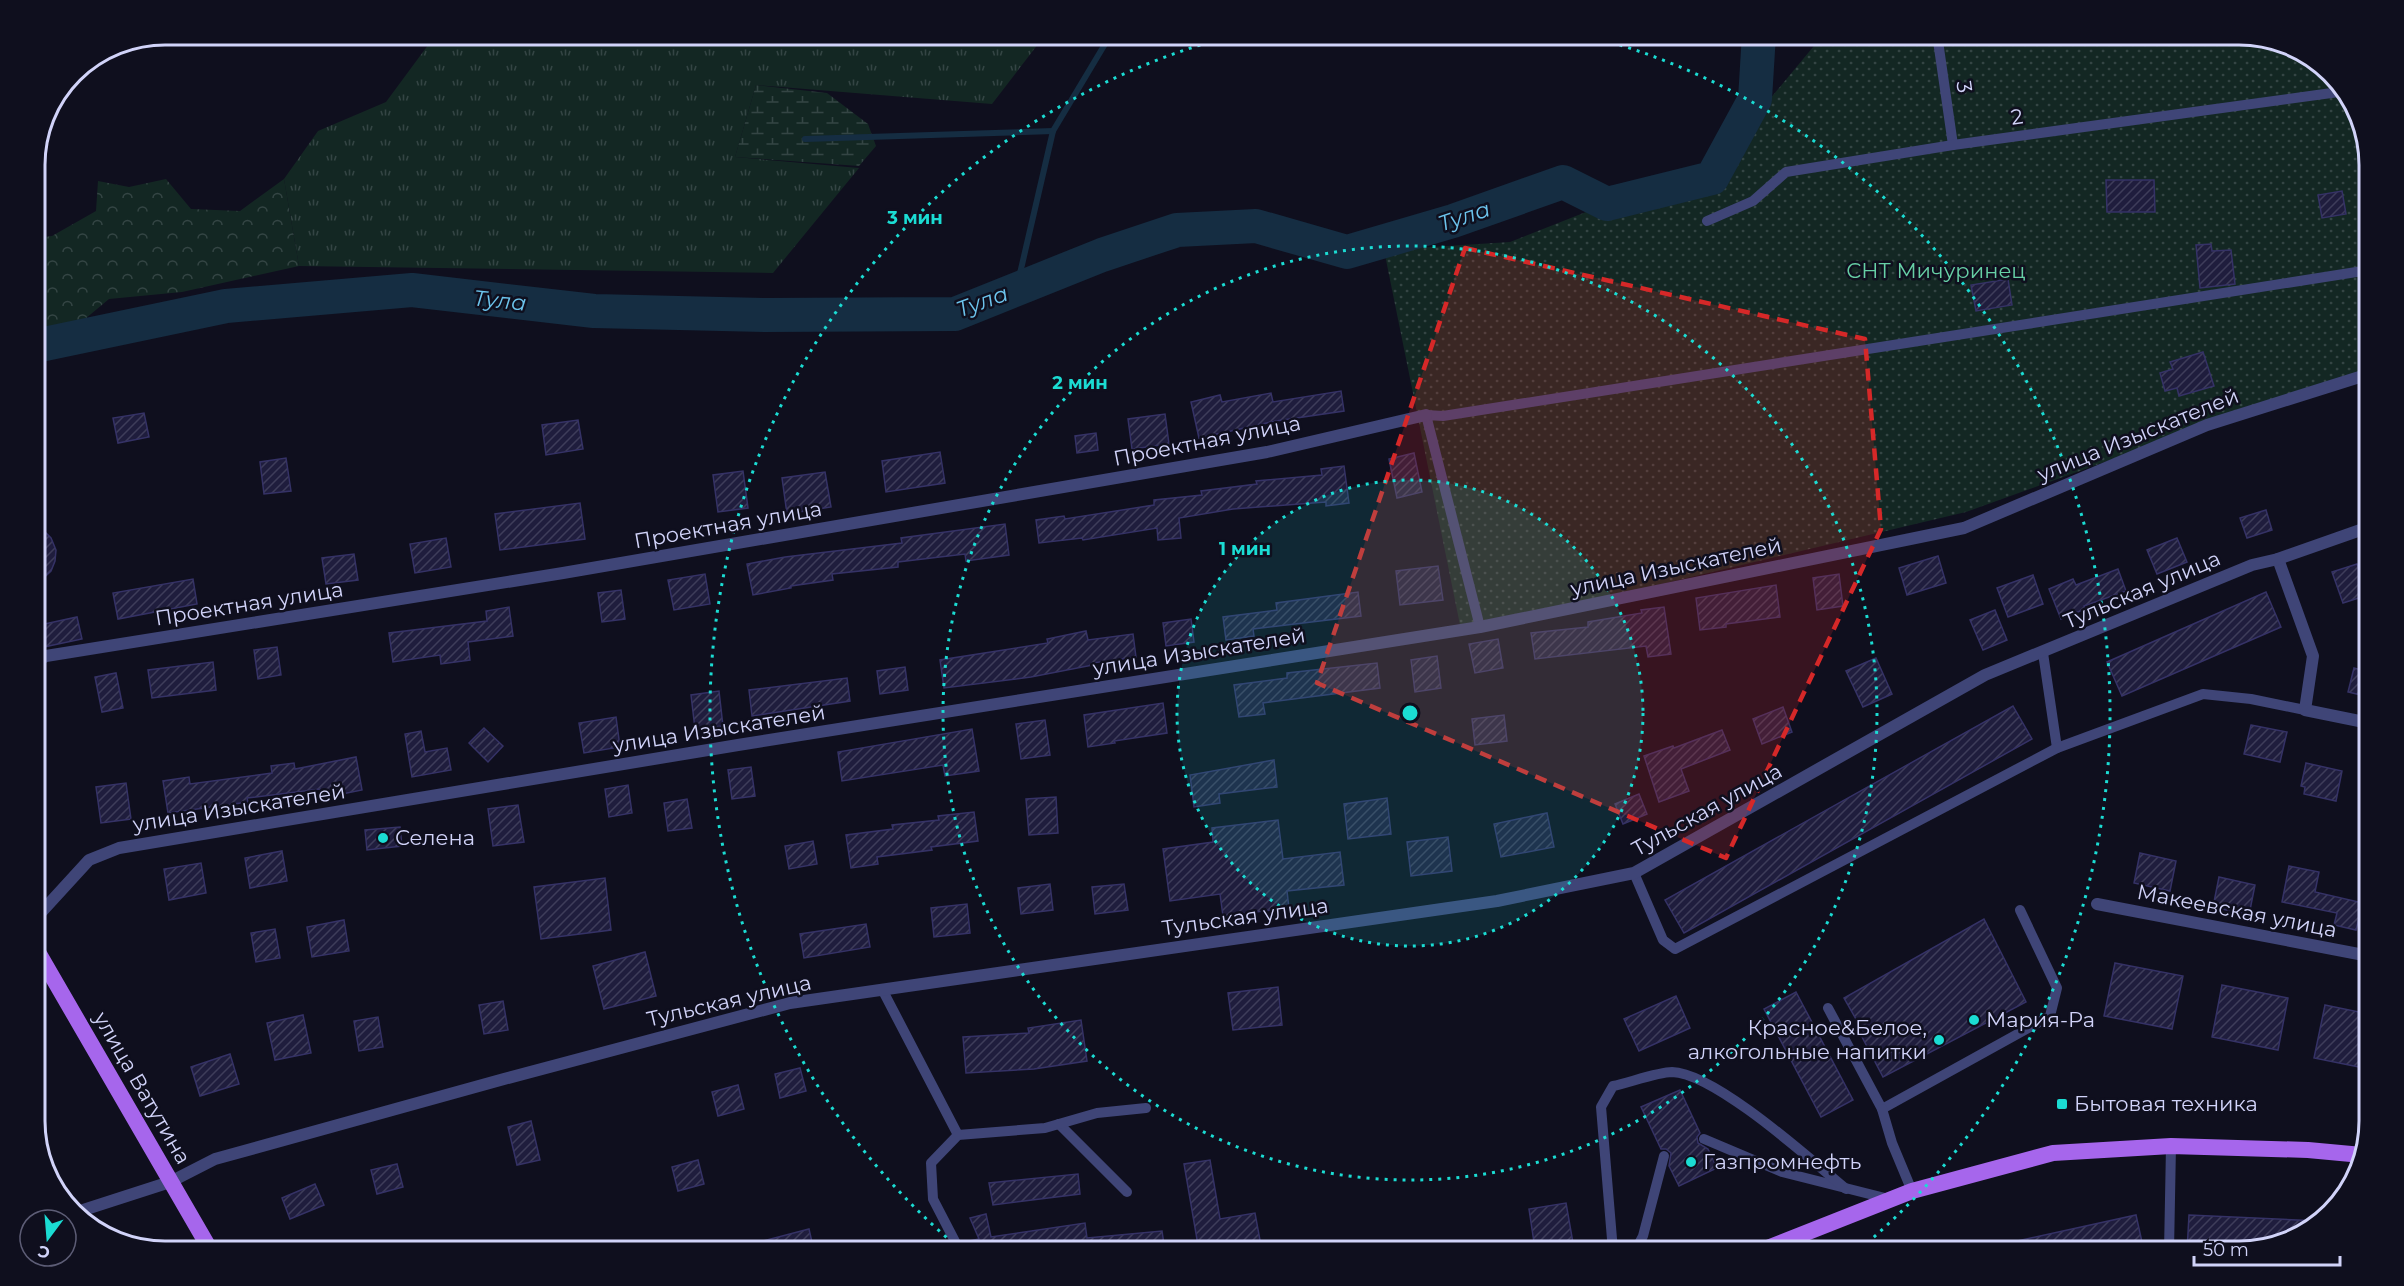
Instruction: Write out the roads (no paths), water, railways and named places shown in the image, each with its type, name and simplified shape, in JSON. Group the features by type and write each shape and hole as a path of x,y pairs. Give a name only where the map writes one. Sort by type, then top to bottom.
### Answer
{"main road":[{"name":"улица Ватутина","path":"45,964 205,1241"},
{"path":"1784,1241 1888,1198 2053,1153 2171,1146 2308,1150 2354,1154"}],"street":[{"name":"улица Изыскателей","path":"45,908 89,860 119,848 750,743 1480,627 1964,528 2207,424 2359,377"},
{"name":"Проектная улица","path":"45,657 575,571 1267,452 1426,414"},
{"name":"Тульская улица","path":"85,1210 170,1182 216,1159 504,1078 790,1003 1497,901 1634,873 1985,675 2252,565 2278,559 2359,531"},
{"path":"2278,559 2313,656 2305,710 2359,721"},
{"name":"Макеевская улица","path":"2097,904 2359,954"}],"lane":[{"name":"3","path":"1938,45 1953,145"},
{"name":"2","path":"1707,221 1753,201 1786,172 1953,145 2334,93"},
{"path":"1480,627 1426,414 1443,416 2359,272"},
{"path":"2043,653 2057,748"},
{"path":"1634,873 1663,940 1675,949 2057,748 2203,694 2251,699 2305,710"},
{"path":"1882,1109 2050,1016 2057,988 2020,910"},
{"path":"883,991 958,1135"},
{"path":"1828,1008 1882,1109 1892,1143 1912,1191"},
{"path":"1612,1241 1601,1107 1613,1086 1671,1072 1705,1081 1772,1128 1846,1189"},
{"path":"955,1241 933,1199 931,1163 958,1135 1045,1128 1097,1113 1146,1108"},
{"path":"1059,1124 1127,1192"},
{"path":"1704,1139 1782,1172 1888,1198"},
{"path":"2169,1241 2171,1146"},
{"path":"1640,1241 1664,1156"}],"waterway":[{"path":"955,314 1018,282 1053,131 1104,45"},
{"name":"Тула","path":"45,344 226,306 412,290 594,311 767,315 955,314 1102,255 1177,230 1256,226 1347,252 1453,221 1563,182 1607,204 1712,178 1755,99 1758,45"},
{"path":"805,139 1053,131"}],"place":[{"name":"Селена","path":"383,838"},
{"name":"Мария-Ра","path":"1974,1020"},
{"name":"Красное&Белое, алкогольные напитки","path":"1939,1040"},
{"name":"Бытовая техника","path":"2062,1104"},
{"name":"Газпромнефть","path":"1691,1162"}],"park label":[{"name":"СНТ Мичуринец","path":"1936,271"}]}
